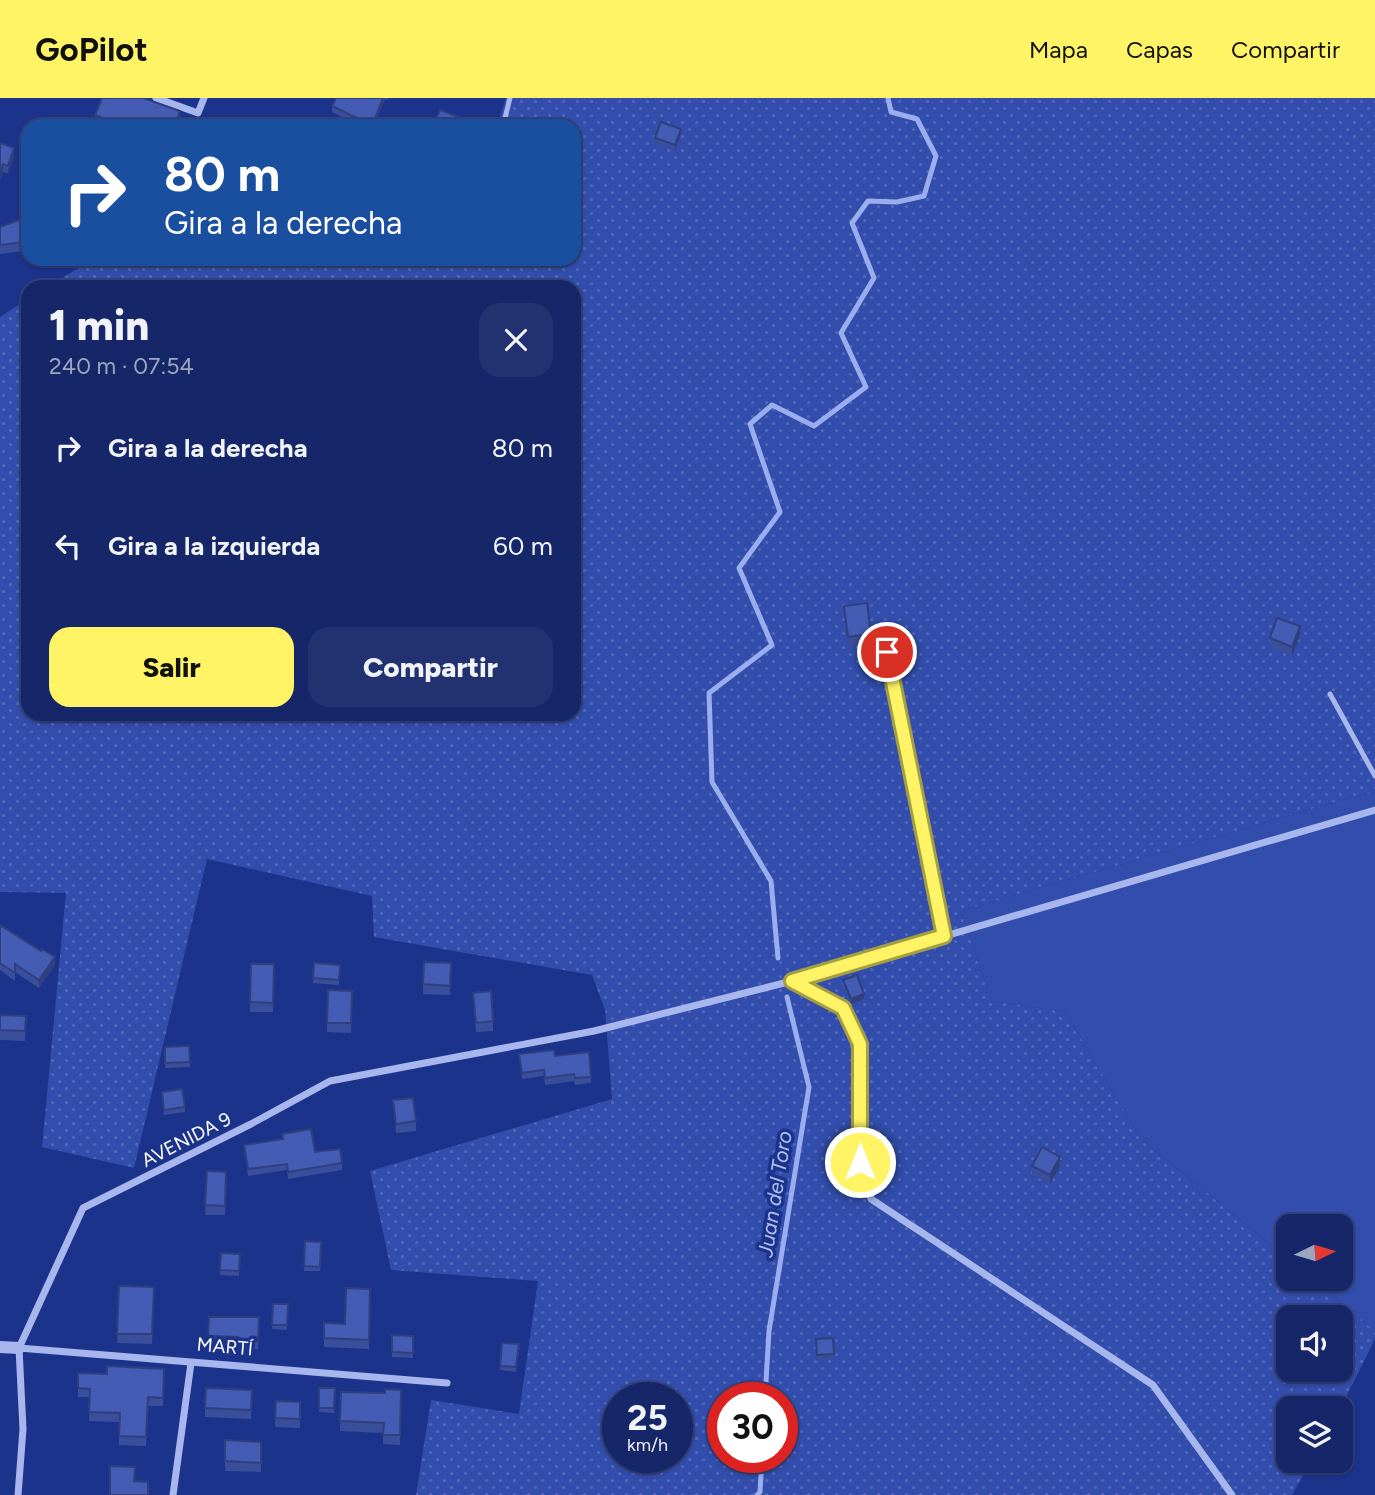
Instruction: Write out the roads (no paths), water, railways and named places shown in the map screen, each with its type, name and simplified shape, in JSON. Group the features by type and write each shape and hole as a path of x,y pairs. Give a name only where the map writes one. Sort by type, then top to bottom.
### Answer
{"street":[{"path":"156,98 198,113 204,98"},
{"name":"AVENIDA 9","path":"18,1495 23,1429 19,1348 83,1209 330,1081 594,1031 792,981 1375,808"},
{"path":"792,981 843,1008 860,1044 860,1162 871,1199 1153,1385 1232,1495"},
{"name":"MARTÍ","path":"0,1347 447,1383"},
{"path":"173,1495 191,1363"}],"lane":[{"path":"505,119 510,98"},
{"path":"882,626 944,936"},
{"path":"1330,694 1375,776"}],"waterway":[{"name":"Juan del Toro","path":"778,958 771,881 712,782 709,693 772,645 739,568 780,512 750,424 772,405 814,426 866,387 841,333 874,278 852,223 868,201 897,202 924,196 936,156 917,119 891,112 888,98"},
{"name":"Juan del Toro","path":"766,1382 769,1331 809,1087 787,997"},
{"name":"Juan del Toro","path":"757,1495 760,1492 761,1473"}]}
